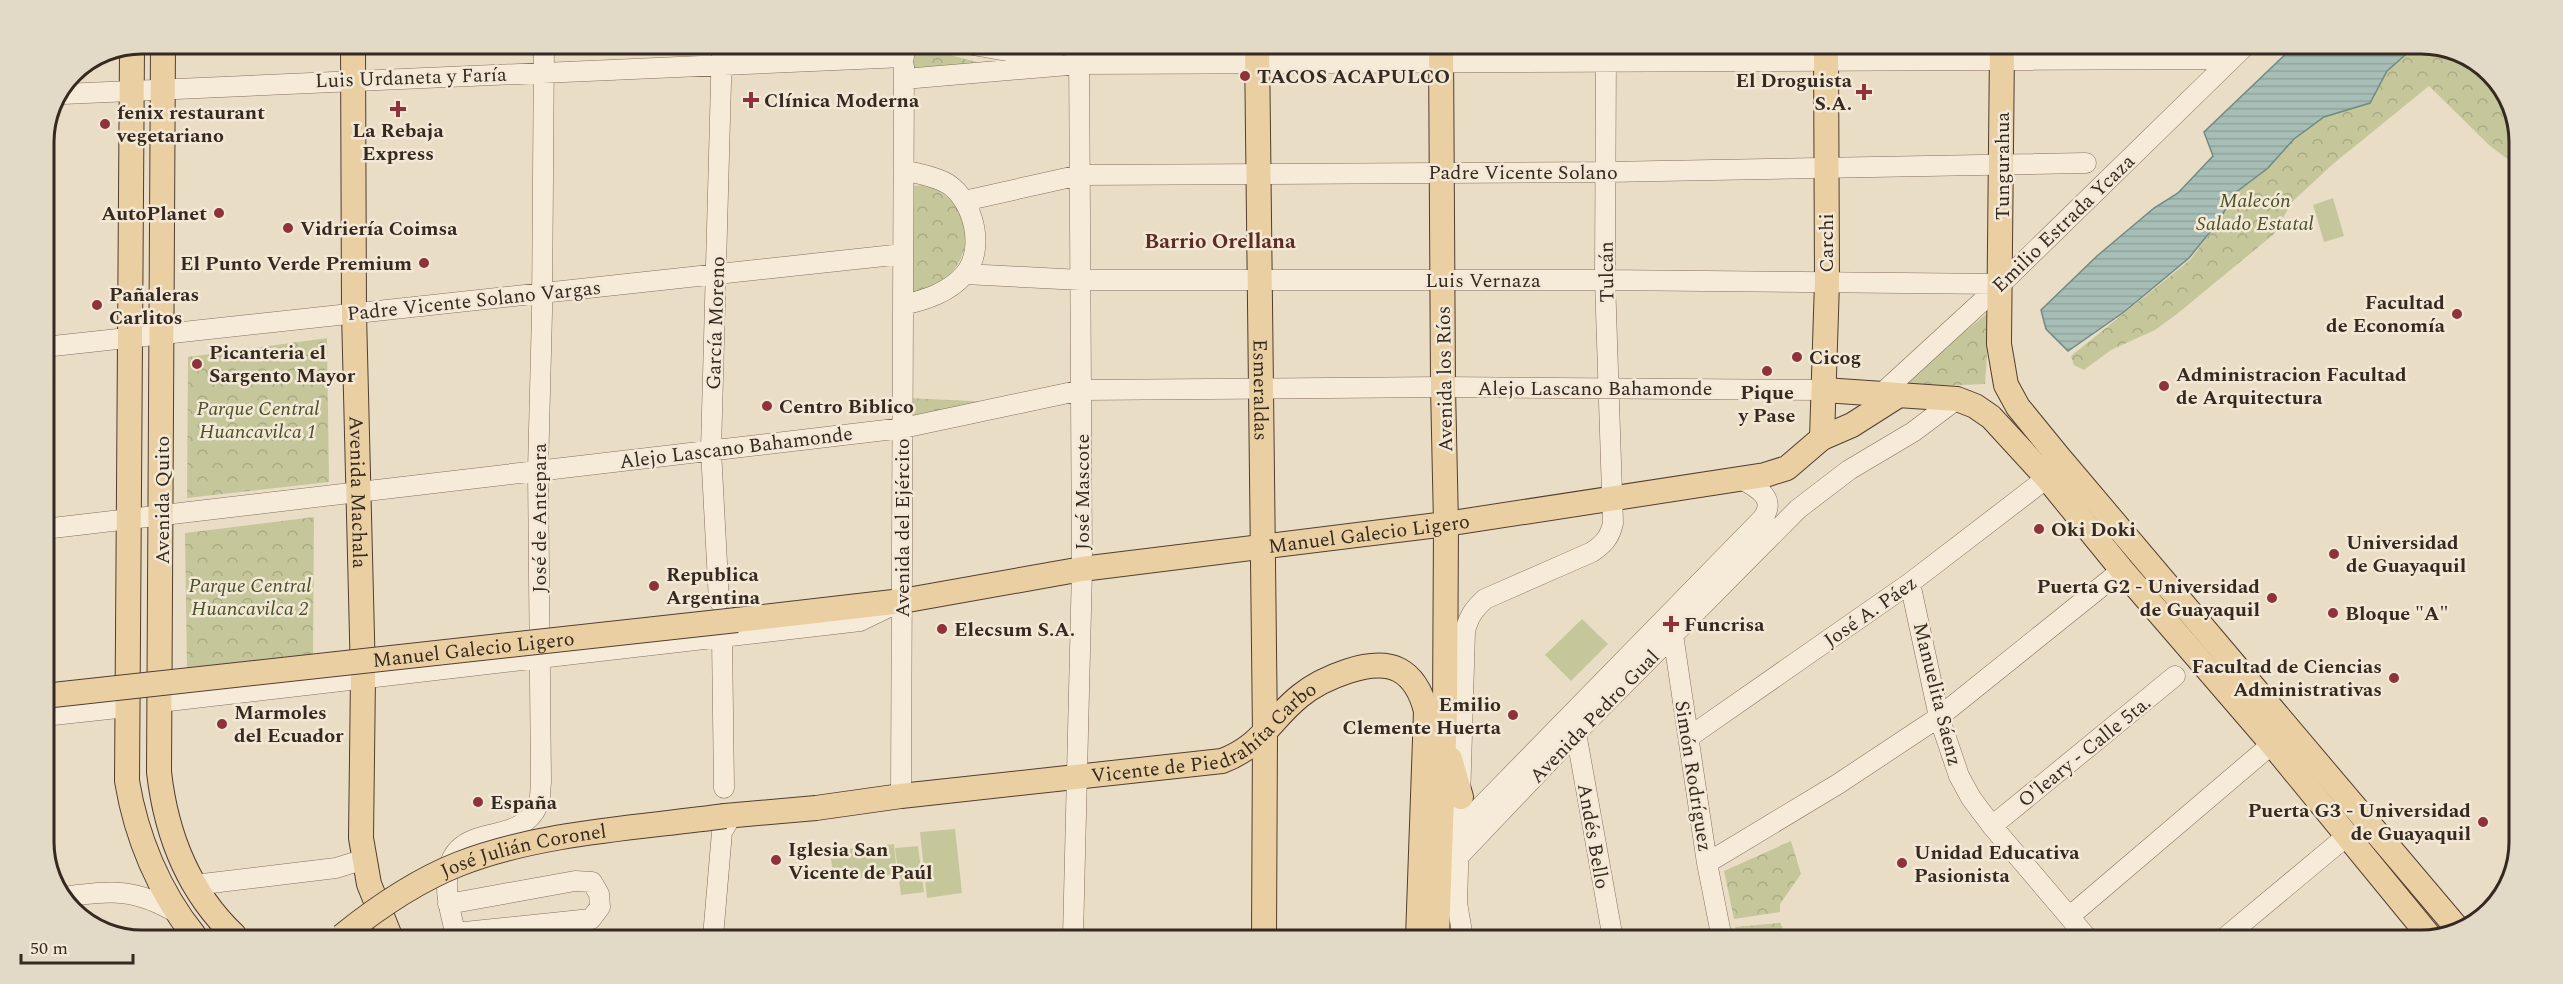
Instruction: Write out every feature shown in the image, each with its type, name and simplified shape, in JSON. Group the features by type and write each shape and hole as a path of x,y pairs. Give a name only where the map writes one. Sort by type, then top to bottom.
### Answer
{"main road":[{"name":"Avenida Quito","path":"163,54 159,772 173,838 194,885 213,913 229,930"},
{"name":"Avenida Machala","path":"353,54 354,314 363,677 362,838 369,884 388,930"},
{"name":"Carchi","path":"1822,438 1827,282 1826,54"},
{"name":"Tungurahua","path":"2002,54 1999,344 2006,385 2018,407 2453,923"},
{"name":"Avenida Quito","path":"132,55 126,765 130,800 143,841 163,889 190,930"},
{"name":"Esmeraldas","path":"1257,55 1265,733 1264,930"},
{"name":"Avenida los Ríos","path":"1441,55 1446,524 1444,723"},
{"path":"1824,390 1957,399 1975,406 1992,417 2047,478 2122,570 2272,744 2425,930"},
{"name":"Manuel Galecio Ligero","path":"54,695 730,629 1082,569 1446,524 1774,473 1787,468 1822,438 1852,425 1888,396"},
{"path":"1349,670 1386,658 1396,658 1414,664 1431,678 1438,688 1461,797"},
{"name":"Vicente de Piedrahíta Carbo","path":"728,816 1222,761 1245,750 1265,733 1299,696 1349,670 1383,666 1401,670 1415,685 1426,711 1418,930"},
{"path":"1437,930 1444,723"},
{"name":"José Julián Coronel","path":"350,930 407,889 485,855 556,839 728,816"},
{"path":"1438,913 1458,863"}],"street":[{"name":"José de Antepara","path":"455,930 448,904 449,865 455,851 467,842 482,836 516,828 530,818 539,804 541,782 538,470 542,293 543,54"},
{"name":"Luis Urdaneta y Faría","path":"69,94 543,72 722,55 768,54"},
{"name":"Avenida del Ejército","path":"901,796 904,54"},
{"name":"Tulcán","path":"1461,930 1458,917 1458,863 1465,631 1468,619 1485,599 1592,552 1610,535 1613,523 1605,280 1606,54"},
{"path":"904,79 1079,55 2236,54"},
{"name":"Emilio Estrada Ycaza","path":"1888,396 2236,54"},
{"name":"García Moreno","path":"719,600 711,450 722,55"},
{"name":"José Mascote","path":"1073,930 1082,569 1079,55"},
{"name":"Padre Vicente Solano","path":"964,201 1080,175 1606,172 2086,163"},
{"path":"903,305 925,300 947,289 965,273 973,256 975,237 972,219 964,201 948,184 904,170"},
{"name":"Padre Vicente Solano Vargas","path":"54,346 903,254"},
{"name":"Luis Vernaza","path":"965,273 1081,280 1605,280 2001,284"},
{"name":"Alejo Lascano Bahamonde","path":"54,528 903,428 1082,390 1443,387 1824,390"},
{"name":"Avenida Pedro Gual","path":"1458,863 1576,733 1820,490 1913,432 1957,399"},
{"name":"Avenida Pedro Gual","path":"1460,829 1766,515 1768,507 1764,495 1741,478"},
{"name":"José A. Páez","path":"1689,737 1910,583 2047,478"},
{"path":"1707,863 1839,784 1939,717 2122,570"},
{"name":"Manuelita Sáenz","path":"1910,583 1939,717 1959,776 1971,798 1992,826 2081,930"},
{"name":"Simón Rodríguez","path":"1669,614 1707,863 1720,930"},
{"path":"724,788 730,629"},
{"name":"Manuel Galecio Ligero","path":"160,702 540,657 730,629"},
{"name":"O'leary - Calle 5ta.","path":"1992,826 2175,676"},
{"path":"54,715 127,707"},
{"name":"Andés Bello","path":"1576,733 1611,930"},
{"path":"2070,916 2272,744"},
{"path":"714,930 722,832 728,816"},
{"path":"2234,930 2348,835"},
{"path":"194,885 336,868 364,859"},
{"path":"448,904 575,881 592,882 599,894 600,907 591,918 483,930"},
{"path":"72,896 100,892 130,893 153,899 177,913"},
{"path":"489,896 496,928"}],"green space":[{"path":"912,54 946,54 980,63 913,73"},
{"name":"Malecón Salado Estatal","path":"2406,54 2433,55 2450,59 2470,69 2491,88 2502,108 2509,136 2509,160 2490,146 2429,86 2333,164 2292,202 2274,234 2177,314 2155,330 2111,350 2084,370 2074,365 2071,356 2190,260 2218,222 2235,193 2268,168 2294,139 2324,117 2370,103 2387,71"},
{"path":"925,185 940,192 952,202 965,226 966,240 963,254 955,268 942,282 927,292 906,295 911,186"},
{"path":"2333,198 2344,236 2324,242 2313,205"},
{"path":"1990,311 1985,384 1895,388"},
{"name":"Parque Central Huancavilca 1","path":"327,338 329,482 187,498 188,357"},
{"path":"908,398 994,402 907,419"},
{"name":"Parque Central Huancavilca 2","path":"314,517 313,659 187,670 185,533"},
{"path":"1582,619 1608,644 1571,681 1545,655"},
{"path":"955,829 962,893 927,898 920,832"},
{"path":"1791,841 1801,874 1780,904 1780,912 1734,919 1724,871"},
{"path":"894,844 897,874 834,881 830,851"},
{"path":"918,846 924,892 901,895 895,848"},
{"path":"1780,923 1784,930 1736,930 1735,927"}],"water":[{"path":"2286,54 2406,54 2387,71 2370,103 2324,117 2294,139 2268,168 2235,193 2218,222 2189,258 2124,312 2068,351 2046,329 2041,310 2097,256 2154,208 2178,193 2213,156 2204,132"}],"place":[{"name":"TACOS ACAPULCO","path":"1245,76"},
{"name":"El Droguista S.A.","path":"1864,92"},
{"name":"Clínica Moderna","path":"751,100"},
{"name":"La Rebaja Express","path":"398,109"},
{"name":"fenix restaurant vegetariano","path":"105,124"},
{"name":"AutoPlanet","path":"219,213"},
{"name":"Vidriería Coimsa","path":"288,228"},
{"name":"El Punto Verde Premium","path":"424,263"},
{"name":"Pañaleras Carlitos","path":"97,305"},
{"name":"Facultad de Economía","path":"2457,314"},
{"name":"Cicog","path":"1797,357"},
{"name":"Picanteria el Sargento Mayor","path":"197,364"},
{"name":"Pique y Pase","path":"1767,371"},
{"name":"Administracion Facultad de Arquitectura","path":"2164,386"},
{"name":"Centro Biblico","path":"767,406"},
{"name":"Oki Doki","path":"2039,529"},
{"name":"Universidad de Guayaquil","path":"2334,554"},
{"name":"Republica Argentina","path":"654,586"},
{"name":"Puerta G2 - Universidad de Guayaquil","path":"2272,598"},
{"name":"Bloque \"A\"","path":"2333,613"},
{"name":"Funcrisa","path":"1671,624"},
{"name":"Elecsum S.A.","path":"942,629"},
{"name":"Facultad de Ciencias Administrativas","path":"2394,678"},
{"name":"Emilio Clemente Huerta","path":"1513,715"},
{"name":"Marmoles del Ecuador","path":"222,724"},
{"name":"España","path":"478,802"},
{"name":"Puerta G3 - Universidad de Guayaquil","path":"2483,822"},
{"name":"Iglesia San Vicente de Paúl","path":"776,860"},
{"name":"Unidad Educativa Pasionista","path":"1902,863"}],"district":[{"name":"Barrio Orellana","path":"1220,241"}]}
